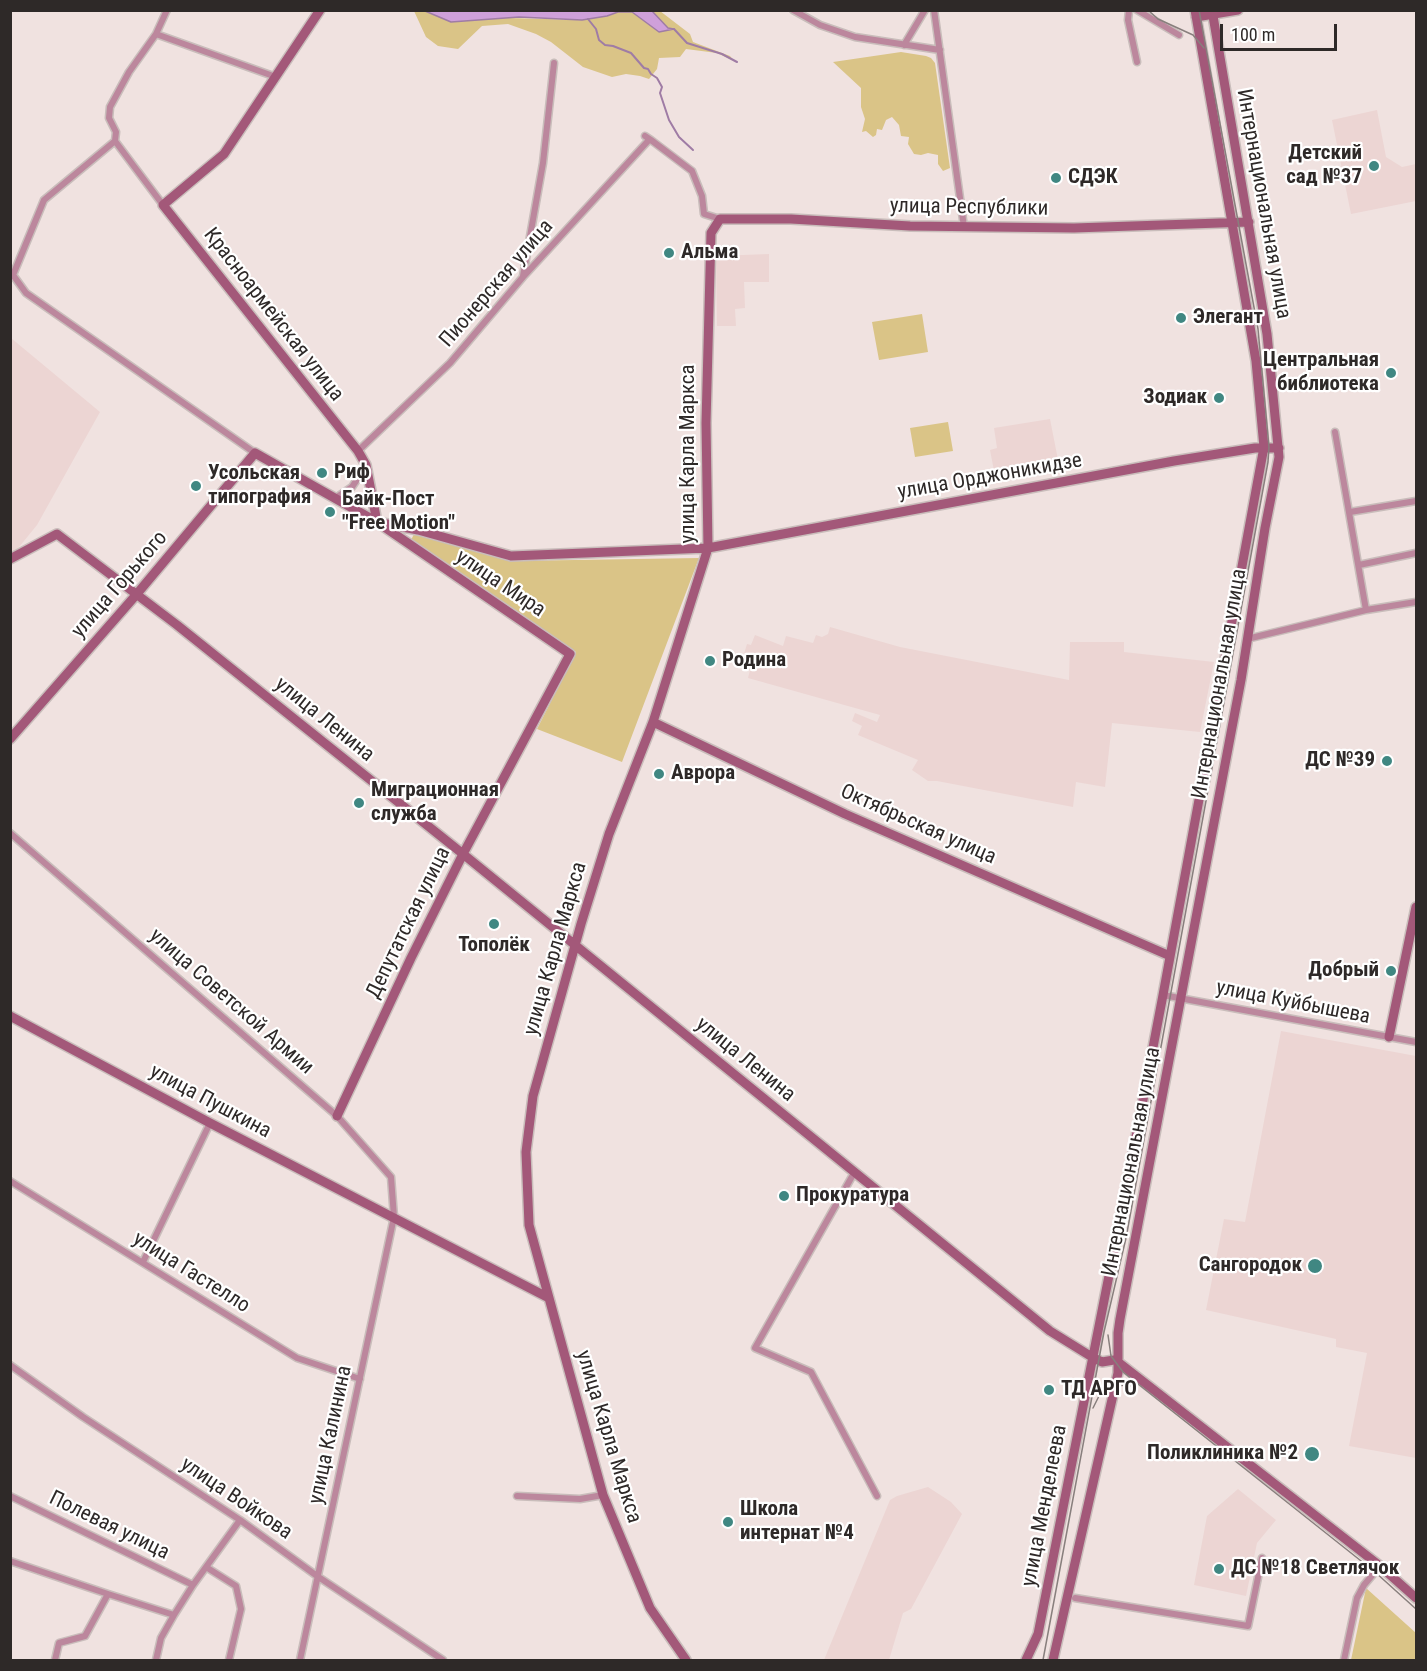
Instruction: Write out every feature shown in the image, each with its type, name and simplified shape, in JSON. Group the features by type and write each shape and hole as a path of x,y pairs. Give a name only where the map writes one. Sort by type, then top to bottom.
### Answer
{"street":[{"path":"167,10 156,33 129,72 110,107 109,118 116,132 115,141 44,200 12,274 26,293 255,453"},
{"path":"163,205 224,154 320,10"},
{"path":"793,10 820,25 855,37 940,51"},
{"path":"904,45 925,10"},
{"path":"934,10 964,227"},
{"path":"1129,10 1128,20 1137,62"},
{"path":"1137,10 1179,35"},
{"path":"1196,14 1238,10"},
{"name":"Интернациональная улица","path":"1118,1362 1120,1319 1247,639 1279,448 1270,352 1213,12"},
{"name":"Интернациональная улица","path":"1092,1357 1164,995 1264,447 1256,361 1196,14"},
{"path":"156,33 276,77"},
{"path":"523,277 543,163 554,63"},
{"path":"645,136 693,171 702,196 704,213 720,219"},
{"name":"Пионерская улица","path":"358,451 450,363 523,277 651,140"},
{"name":"Красноармейская улица","path":"115,141 358,451 366,465 377,522"},
{"name":"улица Республики","path":"720,219 791,219 899,226 1074,228 1249,222"},
{"name":"улица Карла Маркса","path":"686,1660 650,1608 603,1495 529,1225 526,1152 533,1096 581,924 609,834 653,722 708,548 706,401 711,233 720,219"},
{"path":"1335,432 1366,610"},
{"name":"улица Орджоникидзе","path":"377,522 418,530 511,556 708,548 1035,487 1264,447 1279,448"},
{"name":"улица Мира","path":"255,453 377,522 570,654"},
{"name":"улица Горького","path":"10,739 136,595 255,453"},
{"path":"334,499 352,487 366,465"},
{"path":"1350,512 1416,501"},
{"name":"улица Ленина","path":"10,560 57,534 577,945 1050,1331 1102,1362 1114,1360 1118,1362 1380,1566 1416,1598"},
{"path":"1359,565 1416,553"},
{"path":"1247,639 1366,610 1416,602"},
{"name":"Депутатская улица","path":"337,1116 463,854 570,654"},
{"name":"Октябрьская улица","path":"653,722 845,814 1170,956"},
{"name":"улица Советской Армии","path":"10,833 337,1116 391,1177 394,1217"},
{"path":"1389,1037 1416,907"},
{"name":"улица Куйбышева","path":"1164,995 1416,1042"},
{"name":"улица Пушкина","path":"10,1016 210,1123 547,1297"},
{"path":"143,1262 210,1123 547,1297"},
{"path":"854,1173 755,1348 812,1372 877,1496"},
{"name":"улица Гастелло","path":"10,1180 297,1358 360,1379"},
{"name":"улица Калинина","path":"300,1660 394,1217"},
{"name":"улица Менделеева","path":"1026,1660 1038,1634 1092,1357"},
{"name":"улица Менделеева","path":"1053,1660 1118,1373 1118,1362"},
{"name":"улица Войкова","path":"10,1365 83,1417 240,1520 317,1576 443,1660"},
{"path":"517,1496 580,1499 603,1495"},
{"name":"Полевая улица","path":"10,1496 193,1585"},
{"path":"156,1660 161,1638 174,1615 240,1520"},
{"path":"1075,1598 1248,1626 1262,1558"},
{"path":"10,1561 174,1615"},
{"path":"1344,1660 1357,1598 1364,1584 1380,1566"},
{"path":"206,1567 236,1586 241,1609 229,1660"},
{"path":"55,1660 59,1643 85,1636 108,1594"}],"shaded area":[{"path":"414,11 425,11 436,16 582,20 608,11 660,11 690,34 693,42 730,56 734,61 717,53 686,49 680,57 659,58 657,69 649,79 626,74 612,77 583,67 551,42 508,24 482,26 458,49 438,46 426,37"},
{"path":"425,11 652,11 668,28 674,29 659,32 632,12 618,12 582,20 519,17 451,22"},
{"path":"901,52 926,56 935,63 950,168 943,171 938,164 938,155 914,154 908,144 909,137 901,136 899,125 892,117 886,120 882,130 877,129 873,137 866,131 862,132 865,119 861,107 861,88 833,62"},
{"path":"1377,110 1386,157 1402,167 1416,164 1416,201 1351,214 1332,120"},
{"path":"769,254 769,282 744,282 745,308 735,309 736,326 717,326 716,256"},
{"path":"922,314 928,352 879,360 872,322"},
{"path":"11,338 100,412 37,525 11,554"},
{"path":"1050,419 1059,465 995,476 990,450 997,448 994,428"},
{"path":"948,422 953,451 915,457 910,428"},
{"path":"415,532 512,561 699,558 622,762 537,729 576,652 410,542"},
{"path":"830,627 900,647 1069,680 1070,642 1124,642 1124,652 1214,662 1200,732 1112,723 1105,787 1076,782 1073,807 928,781 912,770 918,760 858,735 862,726 852,721 855,713 877,722 880,715 748,678 750,670 740,667 747,644 751,645 755,635 783,646 786,636 813,643 816,635 822,637 828,634"},
{"name":"Сангородок","path":"1281,1031 1416,1056 1416,1458 1349,1446 1367,1353 1336,1347 1336,1339 1206,1310 1224,1219 1245,1222"},
{"path":"928,1487 951,1502 962,1514 911,1609 903,1613 889,1660 824,1660 890,1500"},
{"path":"1238,1489 1276,1520 1257,1543 1246,1596 1194,1585 1207,1516"},
{"path":"1366,1588 1416,1633 1416,1660 1351,1660"}],"waterway":[{"path":"588,19 596,29 599,40 605,45 631,53 644,68 657,78 662,87 660,93 669,120 679,137 693,150"},
{"path":"674,29 687,43 722,54 737,62"}],"tram line":[{"path":"1148,10 1158,19 1193,35 1204,48"},
{"path":"1043,1660 1104,1332 1126,1238 1268,462 1269,447 1258,329 1199,10"},
{"path":"1108,1335 1111,1356 1123,1372 1375,1572 1416,1609"},
{"path":"1093,1408 1099,1396 1113,1386 1129,1385 1137,1389"}],"place":[{"name":"Детский сад №37","path":"1374,166"},
{"name":"СДЭК","path":"1056,178"},
{"name":"Альма","path":"669,253"},
{"name":"Элегант","path":"1181,318"},
{"name":"Центральная библиотека","path":"1391,373"},
{"name":"Зодиак","path":"1219,398"},
{"name":"Риф","path":"322,473"},
{"name":"Усольская типография","path":"196,486"},
{"name":"Байк-Пост \"Free Motion\"","path":"330,512"},
{"name":"Родина","path":"710,661"},
{"name":"ДС №39","path":"1387,761"},
{"name":"Аврора","path":"659,774"},
{"name":"Миграционная служба","path":"359,803"},
{"name":"Тополёк","path":"494,924"},
{"name":"Добрый","path":"1391,971"},
{"name":"Прокуратура","path":"784,1196"},
{"name":"Сангородок","path":"1315,1266"},
{"name":"ТД АРГО","path":"1049,1390"},
{"name":"Поликлиника №2","path":"1312,1454"},
{"name":"Школа интернат №4","path":"728,1522"},
{"name":"ДС №18 Светлячок","path":"1219,1569"}]}
